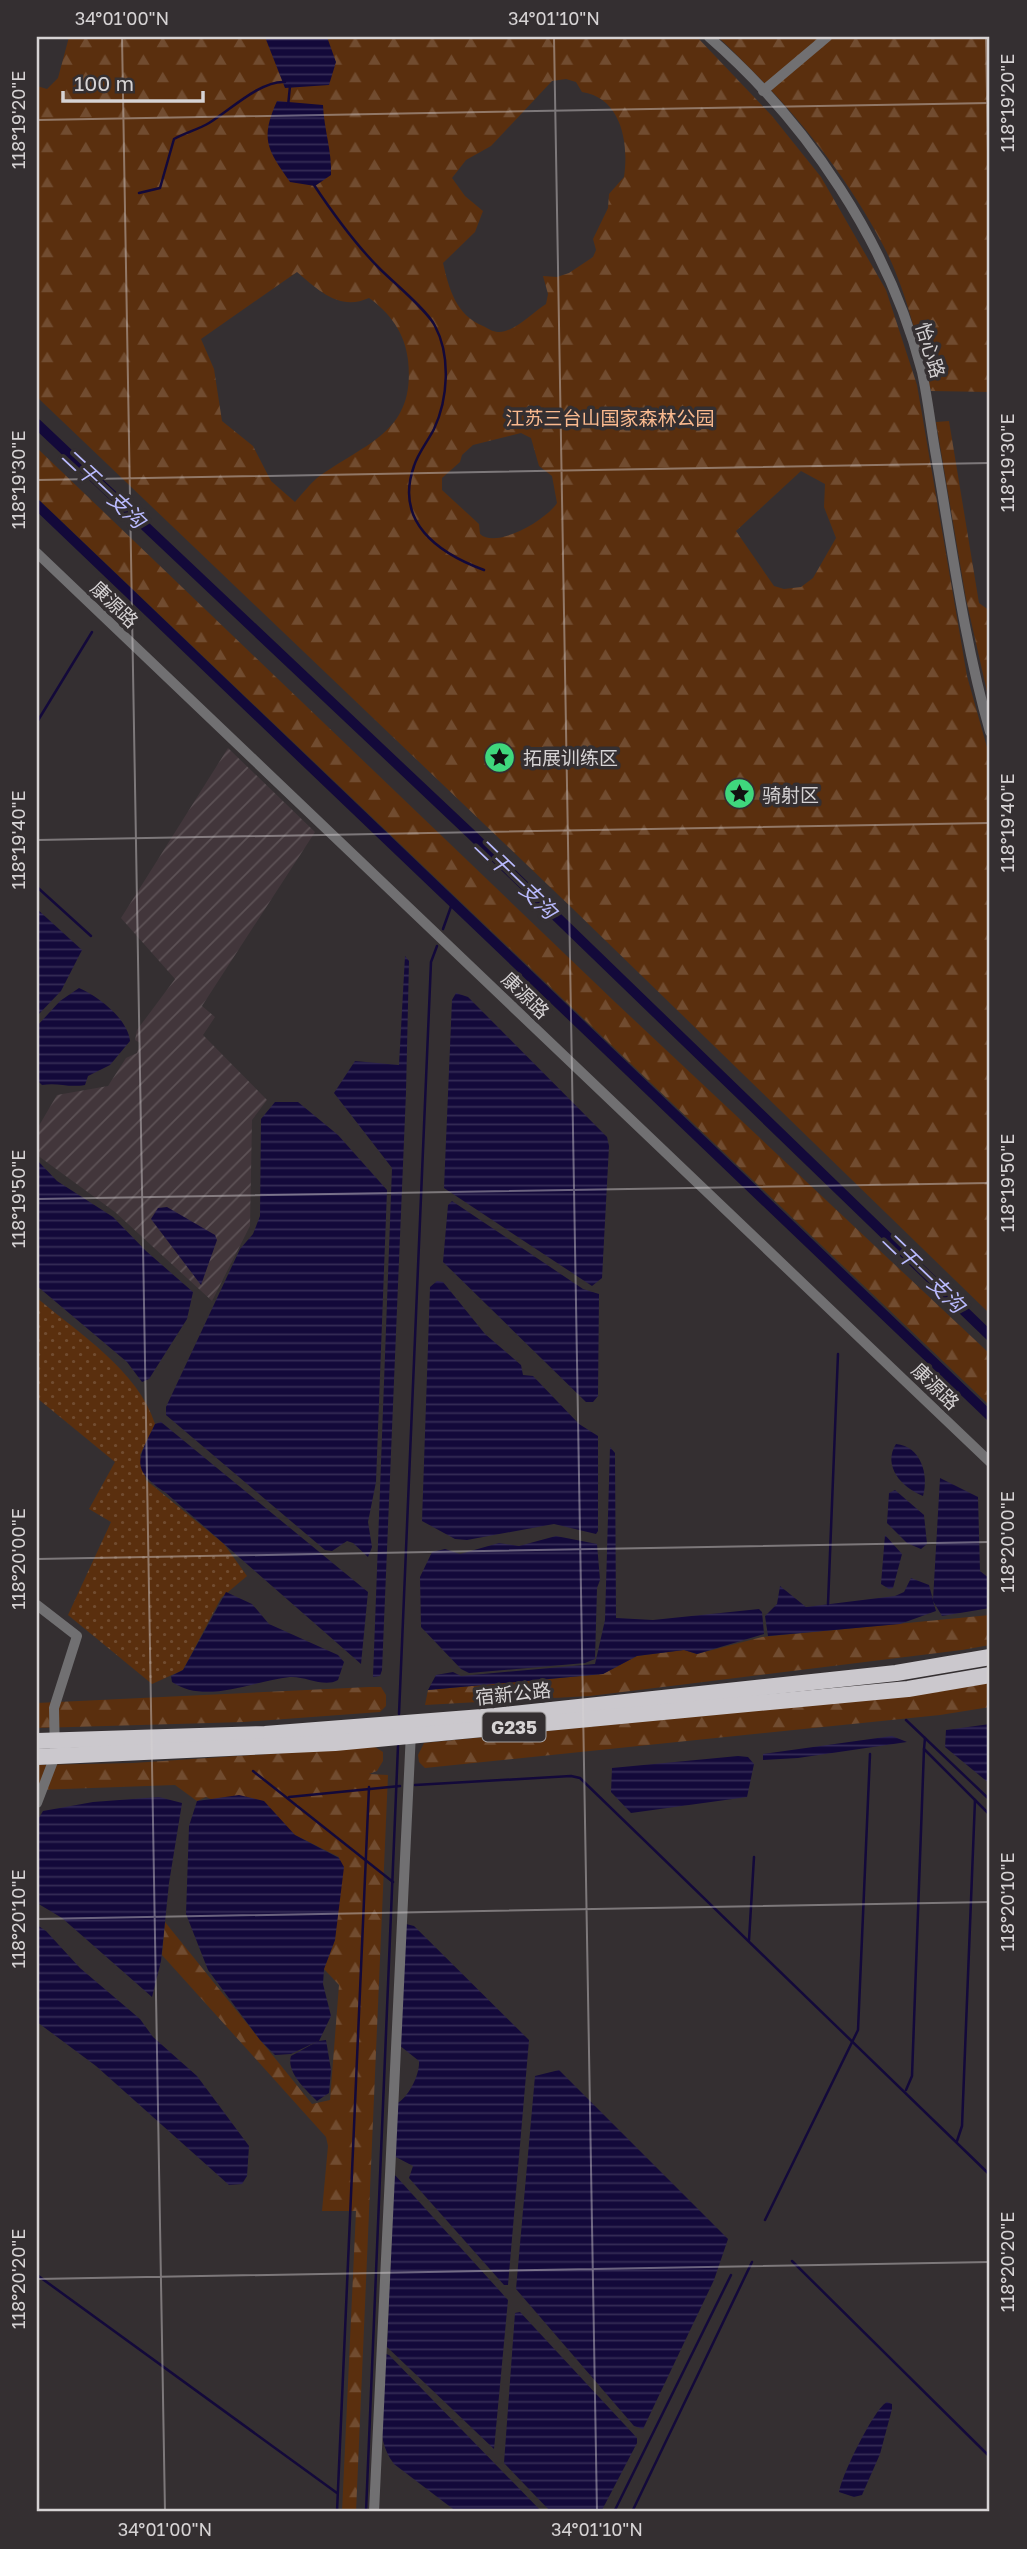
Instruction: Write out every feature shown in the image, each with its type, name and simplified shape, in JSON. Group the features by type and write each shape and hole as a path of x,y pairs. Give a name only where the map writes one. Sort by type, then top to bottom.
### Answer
{"highway":[{"name":"宿新公路","path":"37,1741 55,1748 321,1744 411,1729 882,1674 990,1657"},
{"name":"宿新公路","path":"411,1729 908,1689 990,1675"},
{"name":"宿新公路","path":"37,1756 55,1748"}],"street":[{"name":"怡心路","path":"709,37 763,91 828,169 892,285 922,372 972,667 990,732"},
{"path":"763,91 827,37"},
{"name":"康源路","path":"37,553 990,1462"},
{"path":"37,1605 77,1636 54,1708 55,1748 37,1803"},
{"path":"374,2512 411,1729"}],"shaded area":[{"path":"265,37 327,37 336,62 329,85 285,88"},
{"path":"277,101 323,105 331,175 315,186 290,182 271,152 268,143 269,125"},
{"path":"228,748 315,832 202,1006 215,1017 203,1035 267,1100 252,1120 250,1226 212,1301 115,1212 37,1155 37,1129 57,1095 108,1086 126,1058 137,1053 140,1043 135,1040 137,1030 175,979 121,918"},
{"path":"37,909 82,950 61,991 37,1016"},
{"path":"405,956 409,961 406,1092 382,1670 380,1676 373,1677 392,1168 334,1093 355,1061 399,1065"},
{"path":"79,988 111,1009 124,1025 130,1041 110,1065 88,1076 85,1085 42,1085 37,1080 37,1026 60,1001"},
{"path":"456,993 468,997 607,1137 609,1146 602,1278 592,1286 444,1188 452,1000"},
{"path":"275,1102 298,1102 338,1135 387,1190 376,1482 368,1522 372,1547 368,1557 347,1541 332,1551 325,1550 166,1415 166,1407 240,1249 253,1234 260,1216 261,1119"},
{"path":"37,1160 57,1181 113,1217 146,1251 193,1292 187,1319 149,1379 142,1382 127,1362 37,1286"},
{"path":"452,1201 583,1289 599,1294 598,1396 593,1402 586,1402 443,1262 448,1205"},
{"path":"167,1207 215,1235 217,1240 201,1285 151,1219 158,1208"},
{"path":"437,1281 443,1282 485,1334 521,1365 523,1375 533,1376 579,1424 598,1436 596,1534 554,1524 467,1540 455,1539 422,1521 430,1287"},
{"path":"161,1422 368,1592 361,1664 146,1477 140,1463 141,1455 155,1424"},
{"path":"896,1444 912,1450 921,1463 925,1479 923,1496 908,1488 896,1475 891,1460"},
{"path":"610,1447 615,1453 616,1618 653,1620 759,1609 762,1612 764,1634 697,1654 684,1650 637,1656 603,1674 428,1690 436,1675 453,1672 461,1676 595,1664 605,1620"},
{"path":"940,1478 978,1497 980,1571 990,1579 990,1608 942,1616 933,1601 936,1611 900,1624 768,1636 765,1616 777,1604 780,1586 806,1607 895,1596 904,1592 911,1578 929,1585 933,1600"},
{"path":"895,1490 924,1515 927,1544 921,1549 907,1543 887,1523 889,1493"},
{"path":"885,1535 902,1554 893,1588 889,1589 881,1584"},
{"path":"556,1536 597,1544 600,1580 597,1588 595,1659 585,1663 469,1673 461,1669 421,1627 420,1577 432,1552 445,1549 460,1554 499,1543 519,1546"},
{"path":"226,1592 252,1604 269,1624 338,1655 344,1662 338,1680 327,1683 290,1677 214,1692 185,1689 172,1682 171,1676 183,1670"},
{"path":"990,1724 990,1784 945,1747 946,1730"},
{"path":"892,1736 907,1742 798,1758 763,1760 763,1754"},
{"path":"748,1757 754,1764 747,1797 631,1813 611,1792 612,1768"},
{"path":"239,1795 264,1801 295,1835 339,1858 344,1867 335,1940 324,1969 323,1984 331,2016 319,2041 326,2040 331,2070 329,2093 317,2101 298,2080 290,2062 291,2056 318,2041 291,2054 275,2055 260,2040 208,1970 186,1914 189,1826 197,1801"},
{"path":"159,1797 182,1803 169,1883 161,1961 152,1997 62,1918 37,1903 37,1821 43,1811 93,1802"},
{"path":"406,1924 414,1926 529,2040 508,2285 504,2285 409,2178 413,2166 394,2156 396,2104 409,2091 419,2067 419,2061 399,2045"},
{"path":"37,1925 46,1931 80,1968 140,2019 153,2037 197,2076 249,2146 247,2176 242,2184 229,2185 96,2066 37,2022"},
{"path":"559,2070 728,2239 714,2280 643,2429 634,2426 516,2289 535,2076"},
{"path":"394,2174 508,2300 494,2449 387,2347"},
{"path":"520,2312 637,2438 637,2443 601,2512 551,2512 504,2463 515,2313"},
{"path":"386,2354 542,2512 457,2512 394,2464 387,2452 381,2425"},
{"path":"887,2402 892,2404 892,2409 880,2454 862,2495 854,2497 839,2492 859,2443"}],"green space":[{"name":"江苏三台山国家森林公园","path":"69,37 697,37 772,116 821,177 886,290 917,385 967,676 990,758 990,1314 572,908 37,397 37,86 47,89 58,78","holes":["566,79 576,82 582,92 606,103 614,113 623,137 624,177 609,194 608,208 593,239 596,250 593,257 569,273 557,277 543,276 548,294 546,304 517,326 496,332 466,315 455,300 448,282 443,263 475,232 483,211 465,196 452,178 466,160 491,146 552,81","297,272 330,297 349,302 369,298 390,317 404,341 408,360 408,385 404,404 396,420 384,433 317,478 295,502 271,481 253,446 222,421 214,369 201,339","521,433 531,438 539,466 552,476 557,503 543,517 509,535 488,538 480,534 479,524 442,490 442,478 460,462 462,455 473,445","801,471 825,484 824,507 836,538 813,578 801,587 784,589 774,586 736,531"]},
{"path":"718,37 990,37 990,392 931,391 899,280 867,216 830,160 788,108"},
{"path":"949,421 979,603 990,611 990,705 966,599 936,422"},
{"path":"37,448 615,1002 990,1354 990,1406 37,498"},
{"path":"37,1298 105,1354 135,1386 155,1424 140,1455 146,1480 224,1544 247,1576 221,1598 183,1670 152,1684 68,1615 111,1522 89,1509 115,1462 37,1398"},
{"path":"990,1615 990,1645 962,1650 590,1696 425,1705 428,1690 603,1674 637,1656 684,1650 697,1654 762,1637"},
{"path":"990,1681 990,1707 940,1715 425,1768 419,1762 418,1755 424,1743 901,1696"},
{"path":"381,1687 386,1695 386,1706 380,1712 244,1722 37,1728 37,1703"},
{"path":"375,1747 383,1752 383,1761 377,1771 369,1774 388,1775 356,2512 342,2512 356,2211 322,2211 328,2146 326,2137 162,1955 165,1922 312,2104 330,2100 339,1985 324,1969 335,1940 339,1857 206,1797 197,1801 175,1785 37,1790 37,1765 133,1763"}],"waterway":[{"path":"139,193 160,188 174,139 209,123 256,91 285,82"},
{"path":"288,106 290,86"},
{"path":"314,185 362,250 418,305 435,326 444,351 445,391 439,417 414,466 409,486 410,503 415,519 424,533 436,544 484,570"},
{"name":"二干一支沟","path":"37,424 471,834 990,1336"},
{"path":"37,505 990,1416"},
{"path":"37,722 92,632"},
{"path":"37,887 91,936"},
{"path":"443,929 453,901"},
{"path":"399,1714 431,962 437,946"},
{"path":"828,1604 838,1354"},
{"path":"906,1720 990,1800"},
{"path":"925,1738 924,1749 990,1815"},
{"path":"366,2512 398,1746"},
{"path":"906,2090 912,2076 924,1749"},
{"path":"765,2220 858,2030 870,1754"},
{"path":"253,1771 393,1882"},
{"path":"415,1785 571,1776 580,1778 990,2175"},
{"path":"289,1797 400,1786"},
{"path":"337,2512 369,1787"},
{"path":"957,2141 962,2126 975,1800"},
{"path":"749,1940 754,1857"},
{"path":"792,2261 990,2457"},
{"path":"632,2512 752,2262"},
{"path":"37,2275 337,2493"},
{"path":"614,2512 731,2275"}],"place":[{"name":"拓展训练区","path":"500,757"},
{"name":"骑射区","path":"739,794"}]}
